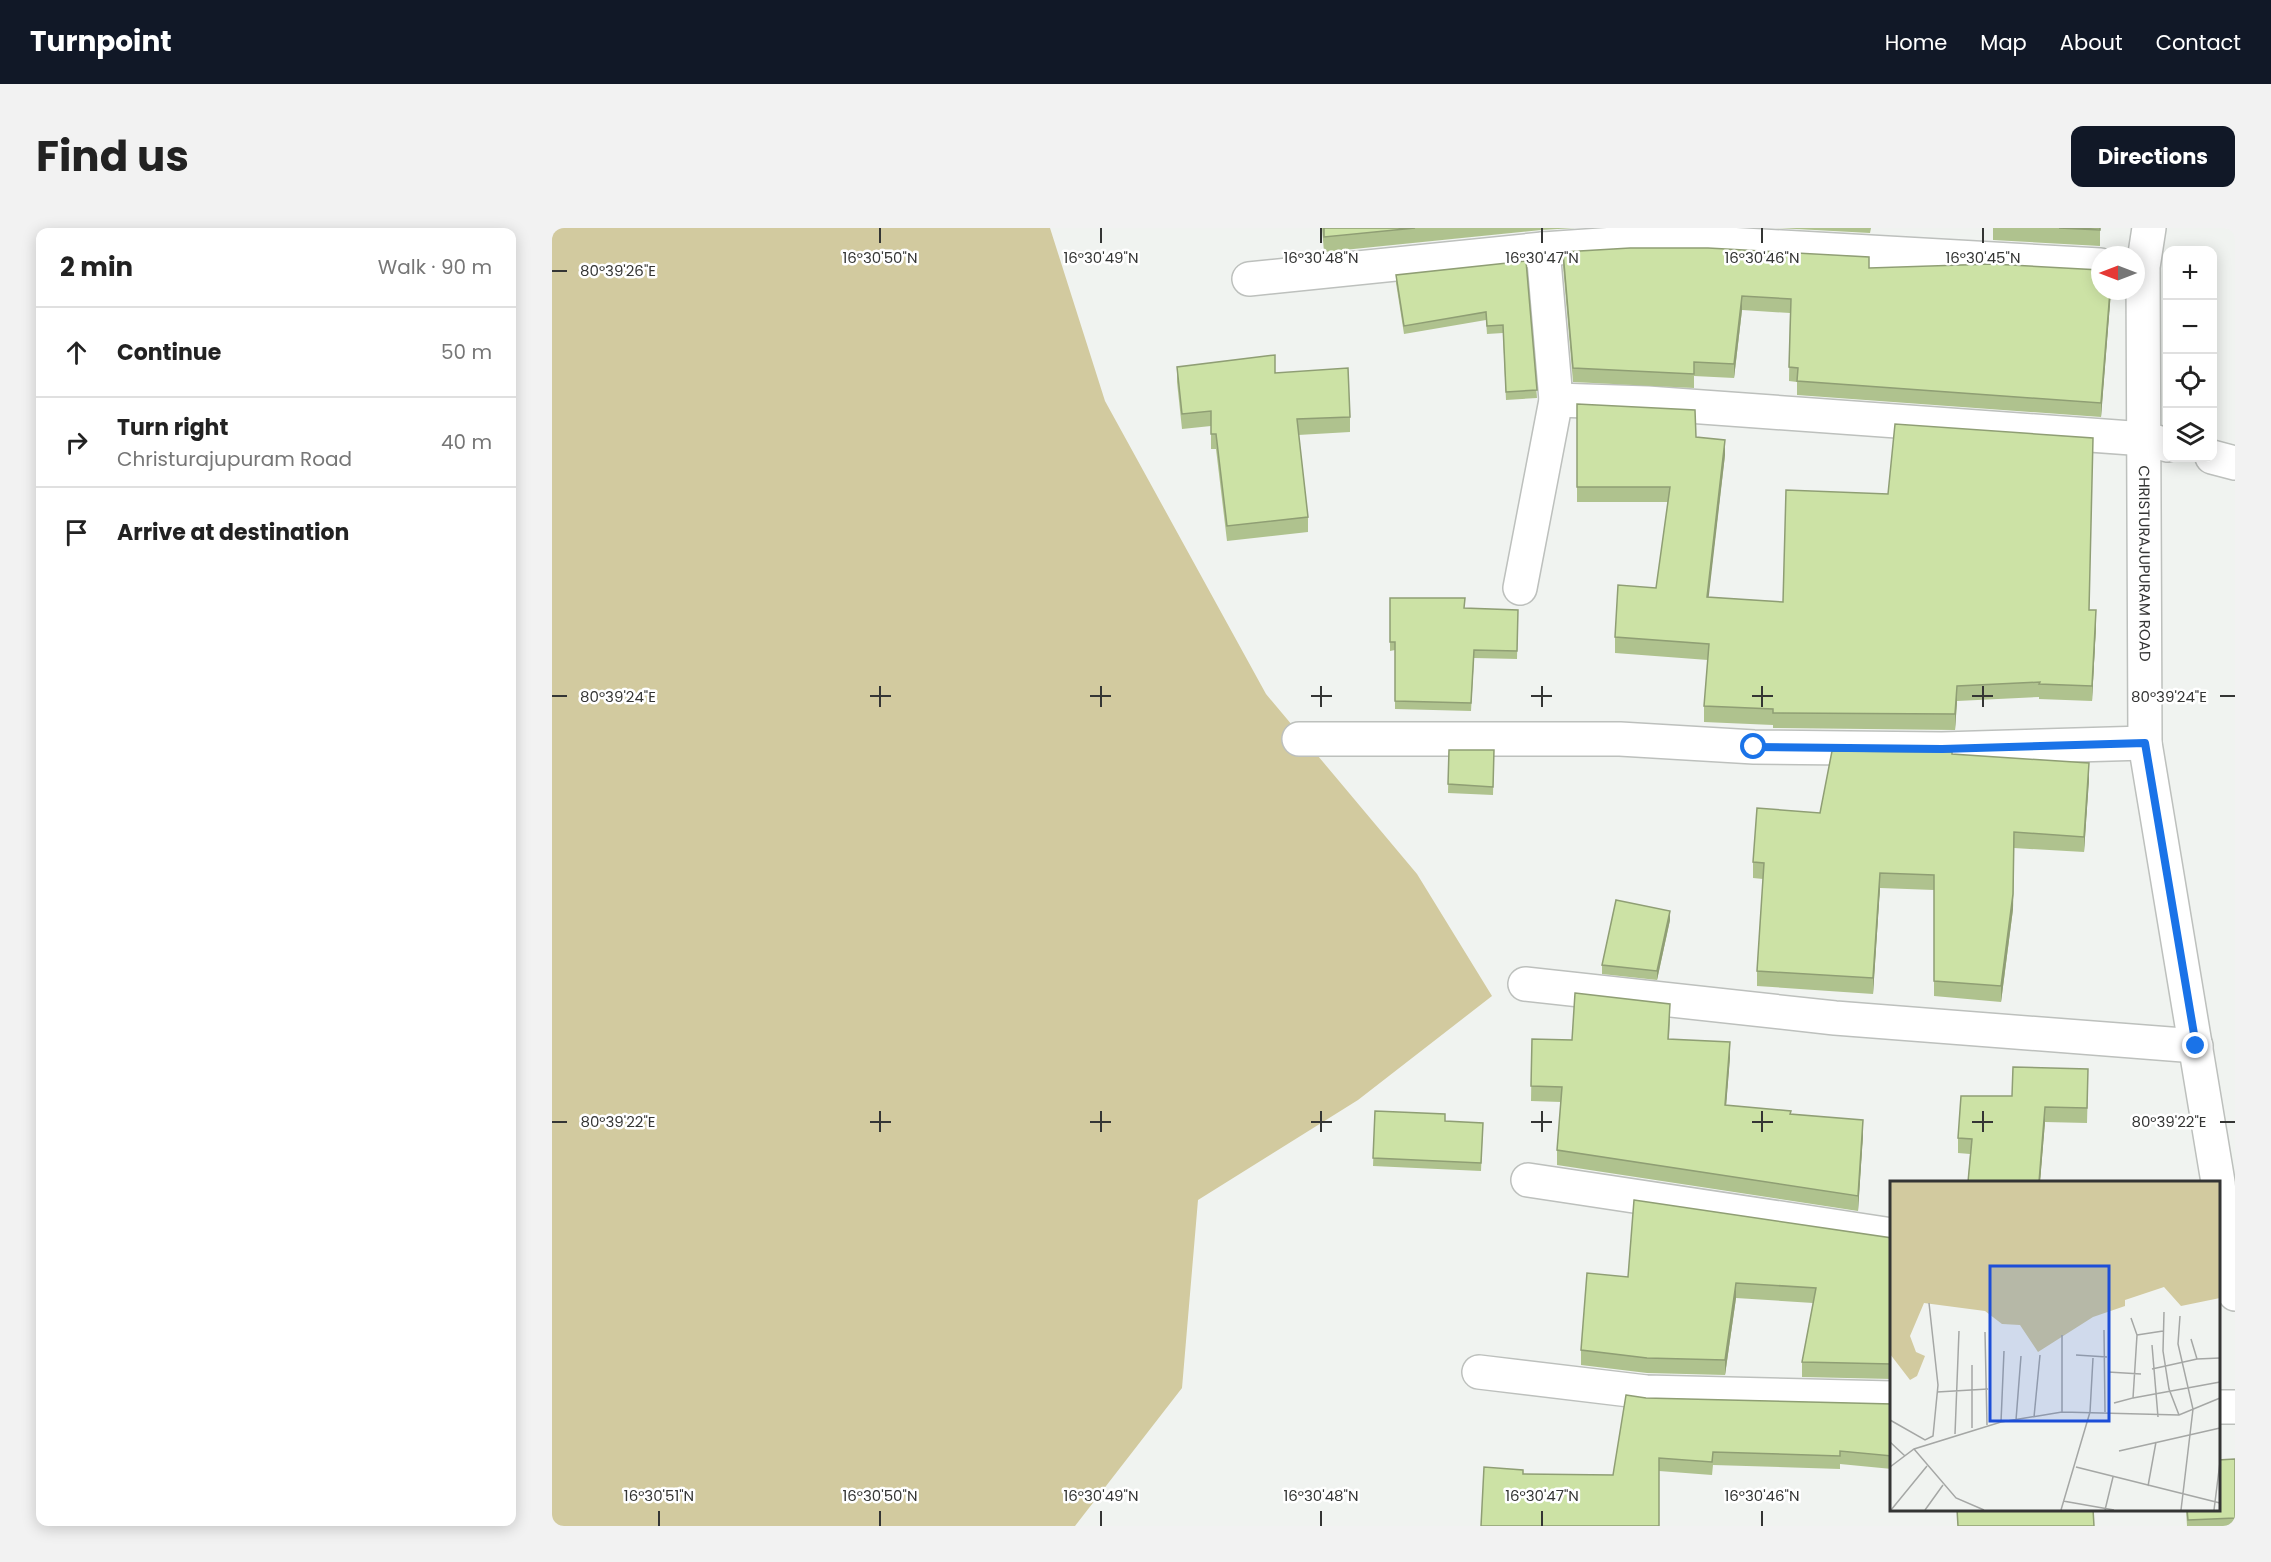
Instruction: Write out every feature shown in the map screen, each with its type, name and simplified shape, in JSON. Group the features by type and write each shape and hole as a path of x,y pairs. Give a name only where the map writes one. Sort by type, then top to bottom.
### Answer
{"street":[{"name":"CHRISTURAJUPURAM ROAD","path":"2145,246 2149,228"},
{"path":"1249,279 1543,249 1709,236 2091,264"},
{"path":"1520,588 1556,400 1543,249"},
{"name":"CHRISTURAJUPURAM ROAD","path":"2143,300 2156,442 2145,743 2218,1181"},
{"path":"1556,400 1659,404 2156,442"},
{"path":"2217,458 2235,463"},
{"path":"1299,739 1620,739 1754,747 1942,749 2145,743"},
{"path":"1526,984 1835,1018 2196,1046"},
{"path":"1528,1180 1890,1235"},
{"name":"CHRISTURAJUPURAM ROAD","path":"2220,1205 2223,1238 2235,1294"},
{"path":"1479,1372 1646,1392 1890,1398"}],"shaded area":[{"path":"552,228 1050,228 1105,401 1266,694 1417,874 1492,996 1358,1100 1198,1200 1182,1388 1075,1526 552,1526"}],"building":[{"path":"1324,228 1415,228 1324,237"},
{"path":"2059,228 2100,228 2100,230"},
{"path":"1630,248 1708,248 1869,257 1869,268 1992,264 2091,270 2091,300 2109,300 2101,403 1797,381 1798,368 1789,367 1791,299 1742,296 1734,364 1694,362 1694,374 1573,368 1563,252"},
{"path":"1526,261 1537,390 1506,392 1503,325 1487,326 1486,312 1404,326 1396,275"},
{"path":"1275,355 1275,373 1348,368 1350,417 1297,419 1308,517 1227,526 1216,434 1211,434 1211,411 1182,414 1177,367"},
{"path":"1577,404 1695,410 1696,437 1725,440 1707,597 1783,602 1786,490 1888,494 1895,424 2093,438 2089,610 2096,610 2092,686 2039,684 2040,682 1957,686 1955,714 1773,713 1773,709 1704,706 1709,644 1615,637 1618,585 1656,588 1670,487 1577,487"},
{"path":"1390,598 1465,598 1464,608 1518,610 1517,651 1474,650 1471,703 1395,701 1395,642 1390,642"},
{"path":"1449,750 1494,750 1493,787 1448,784"},
{"path":"1832,751 1952,752 1952,754 2089,763 2084,837 2014,832 2013,894 2001,986 1934,981 1934,875 1880,873 1873,978 1757,971 1764,863 1753,862 1757,808 1820,813"},
{"path":"1616,900 1670,911 1657,971 1602,965"},
{"path":"1575,993 1670,1004 1668,1039 1730,1042 1725,1105 1791,1111 1790,1114 1863,1120 1858,1196 1557,1150 1562,1087 1531,1086 1532,1039 1572,1040"},
{"path":"2013,1067 2088,1069 2087,1108 2045,1107 2039,1181 1968,1181 1972,1139 1958,1138 1961,1096 2012,1096"},
{"path":"1375,1111 1445,1114 1445,1121 1483,1123 1481,1163 1373,1158"},
{"path":"1634,1200 1890,1238 1890,1364 1802,1362 1816,1288 1736,1283 1725,1360 1647,1358 1581,1350 1587,1273 1628,1277"},
{"path":"1626,1395 1646,1398 1890,1404 1890,1456 1840,1451 1840,1456 1713,1452 1712,1462 1659,1458 1659,1526 1481,1526 1484,1467 1523,1470 1523,1474 1613,1475"},
{"path":"2235,1459 2235,1518 2188,1520 2187,1511 2220,1511 2220,1460"},
{"path":"1957,1511 2093,1511 2094,1526 1958,1526"}],"route":[{"path":"1754,747 1942,749 2145,743 2196,1046"}]}
